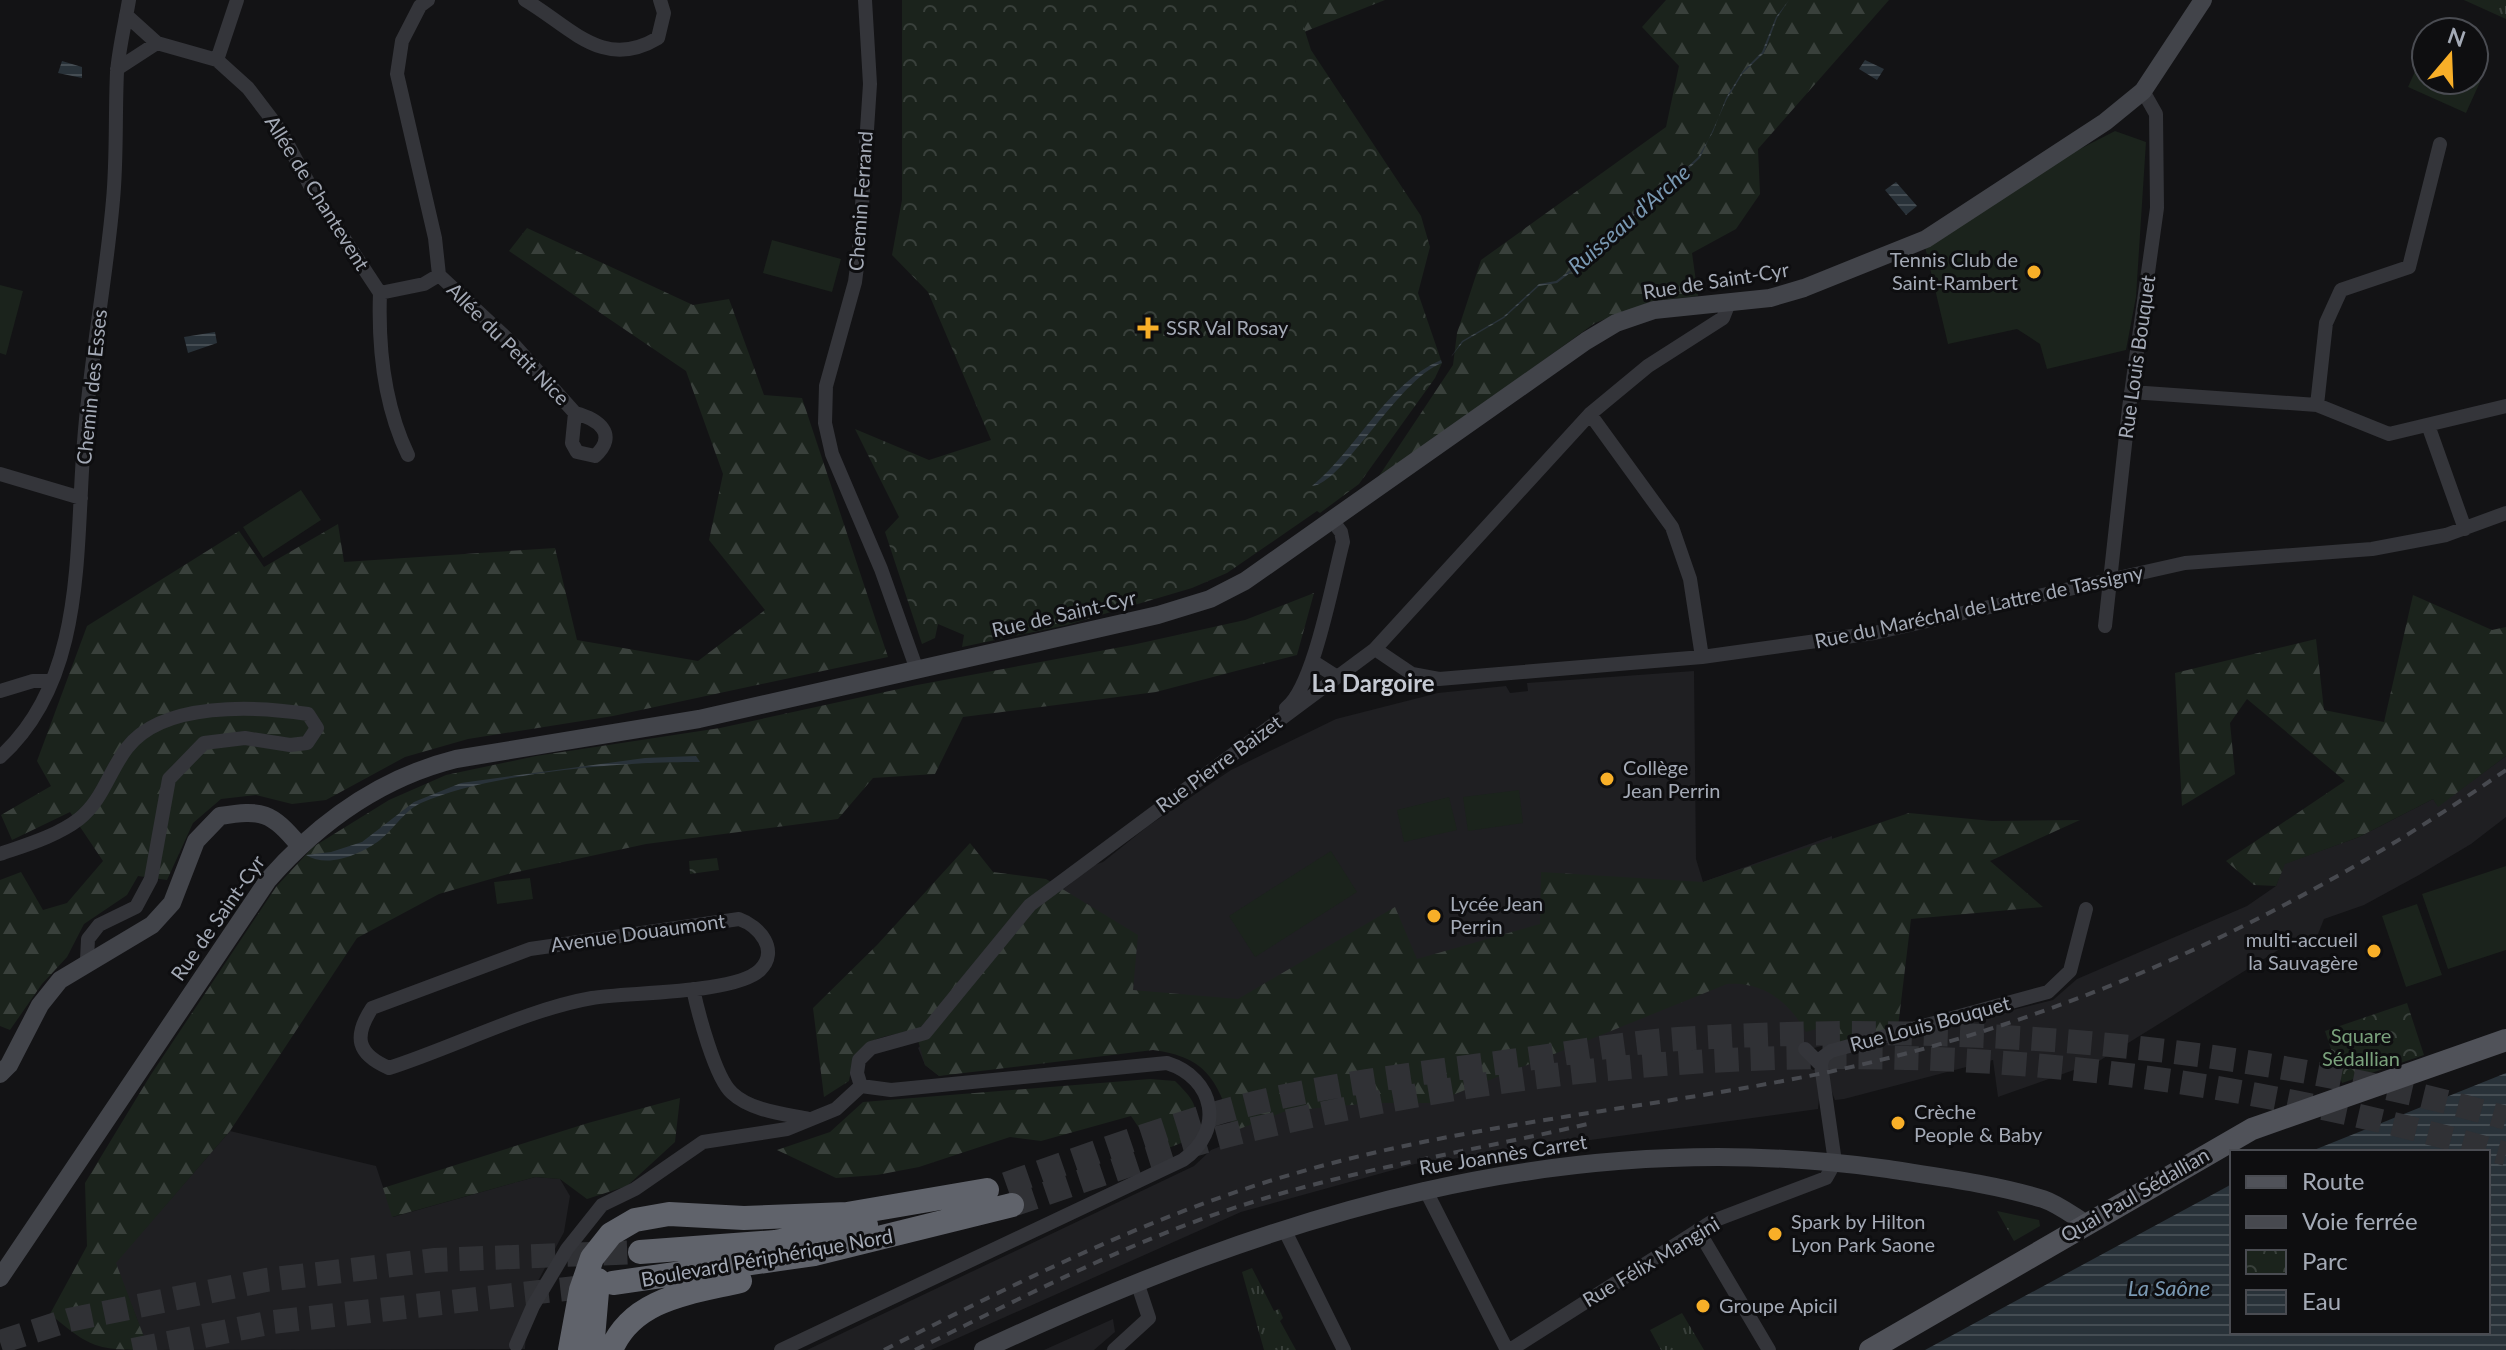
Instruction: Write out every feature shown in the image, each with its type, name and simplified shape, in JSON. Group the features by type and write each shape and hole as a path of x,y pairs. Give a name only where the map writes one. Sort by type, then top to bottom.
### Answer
{"highway":[{"path":"570,1350 584,1275 605,1240 626,1224 651,1215 847,1214 1002,1193"},
{"name":"Boulevard Périphérique Nord","path":"613,1283 814,1254 918,1231 1002,1193"},
{"name":"Boulevard Périphérique Nord","path":"640,1252 804,1238 1002,1193"},
{"path":"592,1350 597,1282 612,1250 646,1228 713,1217"},
{"path":"611,1350 630,1319 655,1304 918,1231"}],"main road":[{"name":"Rue de Saint-Cyr","path":"0,1278 260,892 299,845 354,804 432,765 699,719 1187,608 1245,581 1616,323 1654,310 1770,298 1883,259 1926,239 2105,122 2143,91 2203,0"},
{"path":"0,1074 9,1065 40,1005 60,980 87,960 152,925 172,903 196,841 220,816 264,812 283,826 299,845"},
{"name":"Quai Paul Sédallian","path":"1870,1350 2252,1129 2506,1040"},
{"name":"Rue Joannès Carret","path":"983,1350 1137,1282 1284,1229 1425,1189 1512,1172 1682,1155 1835,1162 1914,1173 2054,1205 2085,1223"},
{"path":"2054,1205 2064,1236"}],"street":[{"path":"217,60 237,0"},
{"path":"428,0 420,6 402,41 397,74 435,238 439,275"},
{"path":"525,0 583,40 614,51 639,49 658,38 664,13 660,0"},
{"name":"Chemin Ferrand","path":"865,0 870,84 859,251 855,282 826,386 825,423 832,454 881,569 917,670"},
{"name":"Allée de Chantevent","path":"128,7 157,43 217,60 248,88 280,130 314,193 380,293 424,284 439,275"},
{"name":"Chemin des Esses","path":"0,757 12,746 50,681 63,648 72,608 84,442 113,198 117,69 128,7"},
{"path":"117,69 157,43"},
{"name":"Rue Louis Bouquet","path":"2105,626 2131,392 2157,208 2156,114 2143,91"},
{"path":"2317,405 2326,323 2341,290 2409,267 2440,144"},
{"name":"Allée du Petit Nice","path":"439,275 515,346 575,413"},
{"path":"380,293 379,337 393,424 408,455"},
{"name":"Rue Pierre Baizet","path":"861,1086 857,1073 859,1060 871,1048 925,1033 1030,905 1375,649 1590,414 1648,366 1723,318 1729,303"},
{"path":"2131,392 2317,405 2389,434 2506,406"},
{"path":"1590,414 1672,527 1690,579 1702,657"},
{"path":"2428,425 2465,529"},
{"path":"0,474 81,498"},
{"name":"Rue du Maréchal de Lattre de Tassigny","path":"1375,649 1412,674 1439,679 1702,657 1874,633 2185,563 2372,549 2446,535 2506,513"},
{"path":"1275,724 1279,713 1298,699 1312,661 1343,542 1341,532 1332,520"},
{"path":"1312,661 1342,673"},
{"path":"1305,678 1319,692"},
{"path":"0,691 33,681 50,681"},
{"path":"0,854 79,820 100,797 126,749 142,732 208,710 258,707 308,714 317,728 307,743 290,745 245,738 204,743 169,779 151,879 136,907 99,925 88,939 87,960"},
{"name":"Rue Louis Bouquet","path":"1821,1065 1823,1057 1831,1051 2048,992 2070,971 2086,909"},
{"name":"Avenue Douaumont","path":"739,919 755,925 767,948 760,969 732,982 693,989 570,1003 389,1068 371,1060 360,1039 362,1023 372,1008 530,949 739,919"},
{"path":"693,989 719,1073 732,1094 763,1109 809,1119"},
{"path":"1805,1049 1821,1065 1835,1162"},
{"path":"516,1345 533,1306 567,1249 602,1205 635,1189 703,1142 787,1129 836,1109 861,1086 891,1090 1167,1063 1191,1073 1201,1084 1211,1112 1204,1140 1183,1160 1033,1234 781,1350"},
{"name":"Rue Félix Mangini","path":"1508,1350 1698,1230 1755,1203 1819,1182 1832,1171 1835,1162"},
{"path":"1425,1189 1508,1350"},
{"path":"1284,1229 1344,1350"},
{"path":"1698,1230 1769,1350"},
{"path":"1114,1350 1149,1318 1137,1282"}],"shaded area":[{"path":"1694,671 1696,859 1703,882 1832,836 1842,1041 1798,1052 1800,1060 1813,1070 1828,1067 1833,1058 1900,1038 2053,1000 2077,979 2247,906 2276,886 2284,864 2359,837 2433,799 2438,806 2506,756 2506,817 2471,844 2419,875 2364,905 2324,919 2318,934 2296,948 2293,941 2099,1061 1998,1097 1993,1060 1844,1099 1835,1100 1830,1087 1820,1089 1818,1109 1415,1164 1241,1212 931,1350 807,1350 1194,1166 1211,1150 1242,1138 1208,1020 939,1076 925,1065 918,1048 944,1023 1041,907 1092,866 1103,862 1148,826 1231,770 1336,719 1438,693 1506,686 1510,693 1528,691 1527,683"},
{"path":"230,1131 376,1166 393,1217 535,1177 560,1179 570,1196 564,1232 528,1300 525,1349 149,1350 115,1263"},
{"path":"1113,1319 1115,1332 1094,1350 1044,1350"}],"green space":[{"name":"SSR Val Rosay","path":"902,0 1295,0 1311,50 1421,216 1430,247 1418,293 1442,363 1435,378 1359,484 1227,573 1192,588 1067,625 962,647 964,635 938,624 935,638 922,644 885,532 899,517 855,429 929,460 991,440 928,292 892,255 902,200"},
{"path":"1295,0 1385,0 1304,32"},
{"path":"1666,0 1889,0 1758,149 1760,194 1736,229 1692,253 1698,296 1653,301 1595,323 1375,482 1453,365 1457,333 1481,260 1666,127 1679,66 1642,27"},
{"path":"2464,0 2506,0 2506,19"},
{"path":"2428,96 2474,96 2466,113"},
{"name":"Tennis Club de Saint-Rambert","path":"2115,131 2146,142 2136,297 2126,350 2047,369 2040,344 2017,329 1948,344 1925,247 2068,155"},
{"path":"527,228 693,305 729,299 764,395 802,398 888,657 613,716 468,739 405,757 326,800 292,804 256,795 221,799 193,823 167,880 138,876 127,895 84,924 67,957 42,984 10,1030 0,1026 0,880 21,872 43,910 67,903 103,861 70,812 12,840 1,815 51,786 37,761 87,626 239,531 264,567 338,524 344,562 555,548 577,640 698,661 765,610 709,540 723,474 686,371 509,251"},
{"path":"772,240 841,259 832,292 763,273"},
{"path":"0,285 23,291 6,355 0,353"},
{"path":"301,490 321,520 263,558 243,527"},
{"path":"1314,593 1297,655 1156,692 963,717 935,774 873,778 838,819 646,844 508,874 439,894 357,938 230,1131 116,1263 149,1350 95,1345 50,1314 87,1246 85,1183 150,1076 276,887 313,847 389,800 446,775 536,756 720,728 917,685 1132,645 1245,620"},
{"path":"2413,595 2492,630 2506,627 2506,756 2438,807 2433,799 2359,837 2285,864 2276,886 2254,885 2226,861 2345,781 2247,699 2230,723 2235,774 2182,806 2175,673 2316,639 2324,710 2384,722"},
{"path":"1519,790 1523,823 1468,831 1463,797"},
{"path":"1449,797 1457,830 1404,842 1397,810"},
{"path":"1909,813 1992,821 2080,820 1990,861 2043,907 1911,919 1898,1027 1835,1043 1830,1025 1806,1032 1792,1011 1774,996 1752,986 1727,984 1433,1103 1373,1103 1286,1111 1234,1131 1216,1086 1208,1075 1199,1066 1172,1053 1153,1050 939,1076 925,1065 915,1030 879,1038 864,1047 849,1081 824,1097 813,1008 877,945 970,843 993,872 1046,879 1138,935 1133,990 1238,999 1395,907 1417,959 1540,924 1541,872 1703,882"},
{"path":"1331,851 1357,892 1255,957 1229,916"},
{"path":"717,858 719,870 690,874 689,861"},
{"path":"2506,866 2506,950 2448,969 2422,894"},
{"path":"530,878 533,899 497,904 494,882"},
{"path":"2417,904 2442,975 2406,987 2382,916"},
{"name":"Square Sédallian","path":"2407,1003 2424,1055 2342,1083 2325,1031"},
{"path":"1150,1079 1175,1081 1192,1101 1196,1113 1191,1139 1156,1153 1131,1116 1041,1141 1010,1137 919,1167 877,1175 836,1178 777,1150 830,1132 863,1102"},
{"path":"680,1098 675,1142 627,1186 587,1199 560,1179 535,1177 392,1217 383,1188 588,1123"},
{"path":"1997,1211 2039,1220 2040,1226 2014,1241"},
{"path":"1252,1268 1274,1311 1279,1309 1283,1318 1280,1321 1296,1350 1264,1350 1242,1272"},
{"path":"1682,1313 1704,1350 1661,1350 1650,1330"}],"water":[{"path":"1789,0 1777,18 1764,53 1743,73 1719,117 1726,98 1742,72 1762,52 1776,17"},
{"path":"1865,60 1884,69 1877,80 1859,69"},
{"path":"62,61 82,67 82,78 58,73"},
{"name":"Ruisseau d'Arche","path":"1708,140 1700,158 1655,200 1642,206 1615,238 1557,283 1539,286 1504,318 1463,342 1451,357 1462,341 1503,317 1539,284 1556,281 1613,237 1641,204 1655,198 1698,157"},
{"path":"1896,182 1917,206 1906,215 1885,190"},
{"path":"215,332 217,343 188,353 184,337"},
{"path":"1441,360 1442,363 1407,389 1339,469 1312,486 1404,384"},
{"path":"696,756 700,762 597,767 483,784 415,806 380,840 354,855 324,861 306,855 331,852 362,842 414,802 461,783 645,758"},
{"name":"La Saône","path":"2506,1073 2506,1350 1925,1350 2230,1185 2230,1334 2490,1334 2490,1150 2314,1150"}],"tunnel":[{"path":"1006,1184 1196,1119 1331,1087 1636,1043 1781,1034 1990,1036 2200,1055 2304,1071 2406,1092 2506,1118"},
{"path":"1012,1205 1128,1165 1245,1131 1406,1097 1564,1074 1721,1060 1877,1057 2033,1065 2190,1084 2347,1113 2506,1154"},
{"path":"0,1342 69,1320 266,1280 435,1260 640,1252"},
{"path":"133,1350 273,1322 601,1285"}],"railway":[{"path":"884,1350 1136,1230 1293,1174 1426,1141 1833,1071 1924,1049 2013,1022 2100,990 2268,914 2428,822 2506,770"},
{"path":"915,1350 1033,1292 1195,1221 1369,1171 1592,1123"}],"place":[{"name":"Tennis Club de Saint-Rambert","path":"2034,272"},
{"name":"SSR Val Rosay","path":"1148,328"},
{"name":"Collège Jean Perrin","path":"1607,779"},
{"name":"Lycée Jean Perrin","path":"1434,916"},
{"name":"multi-accueil la Sauvagère","path":"2374,951"},
{"name":"Crèche People & Baby","path":"1898,1123"},
{"name":"Spark by Hilton Lyon Park Saone","path":"1775,1234"},
{"name":"Groupe Apicil","path":"1703,1306"}],"district":[{"name":"La Dargoire","path":"1373,684"}]}
